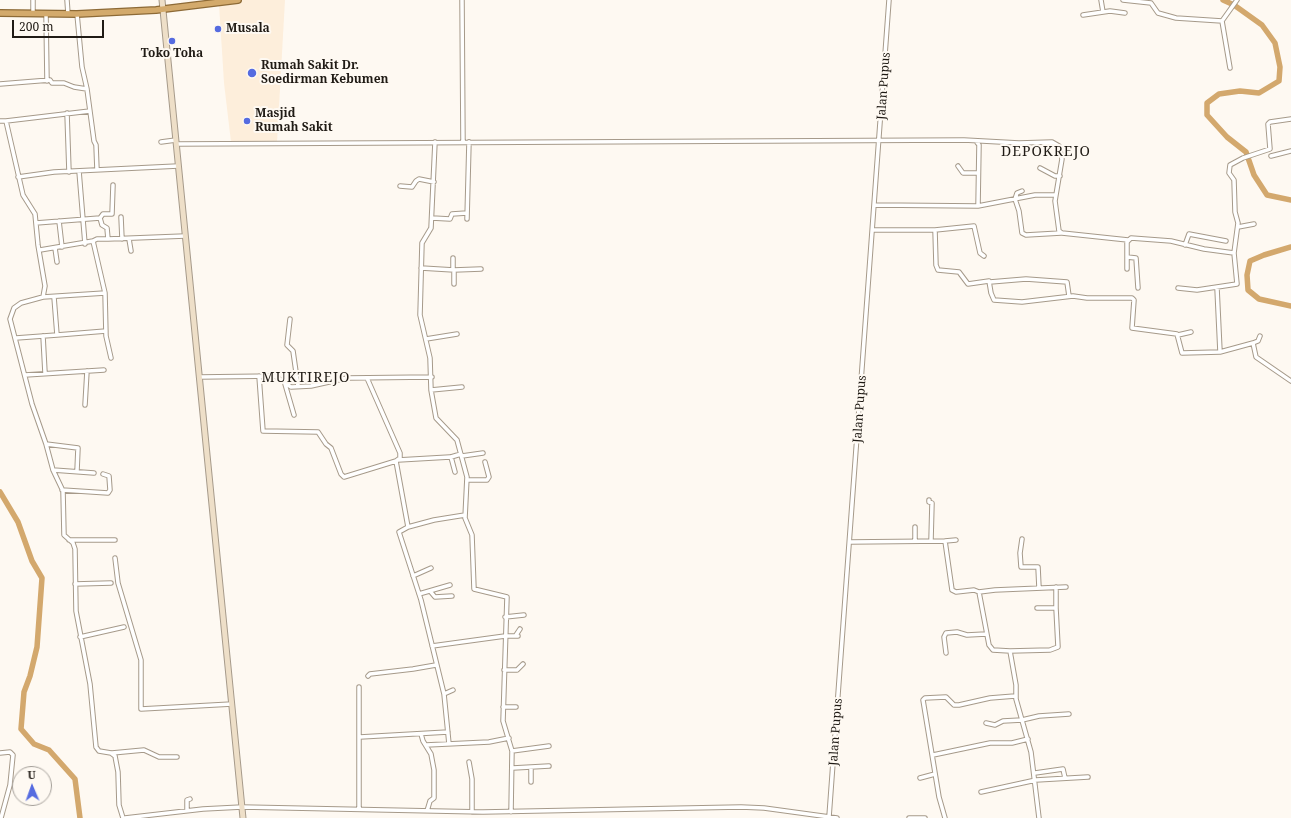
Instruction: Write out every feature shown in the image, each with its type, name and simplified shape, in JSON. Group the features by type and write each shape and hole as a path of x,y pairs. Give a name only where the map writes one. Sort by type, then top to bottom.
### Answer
{"highway":[{"path":"0,12 77,14 163,9 238,0"}],"main road":[{"path":"162,0 243,818"}],"street":[{"path":"33,0 33,12"},
{"path":"67,0 68,14"},
{"path":"462,0 463,142"},
{"name":"Jalan Pupus","path":"829,817 876,205 889,0"},
{"path":"1101,0 1103,12"},
{"path":"1123,0 1152,3 1158,13 1176,18 1222,21"},
{"path":"1230,68 1222,21 1237,0"},
{"path":"1083,15 1103,12 1125,13"},
{"path":"46,14 47,80"},
{"path":"77,14 82,67 87,89 94,141 96,145 97,170"},
{"path":"0,84 47,80 87,89"},
{"path":"0,121 90,111"},
{"path":"67,113 69,172"},
{"path":"1178,288 1197,290 1237,284 1234,253 1238,228 1235,212 1234,180 1229,173 1230,164 1270,148 1267,127 1269,123 1291,119"},
{"path":"6,121 25,200 32,207 35,214 45,286 43,297"},
{"path":"976,140 979,144 977,173 978,206"},
{"path":"160,142 976,140 1019,143 1052,142 1057,144 1062,159 1056,195 1056,216 1059,231 1062,233"},
{"path":"435,142 431,232 423,241 420,315 430,358 432,377 431,390 437,421 457,440 467,480 465,515 472,535 474,589 476,591 506,596 503,726 509,738 512,751 513,768 511,812"},
{"path":"467,219 469,142"},
{"path":"1271,156 1291,151"},
{"path":"18,176 178,166"},
{"path":"958,166 963,172 977,173"},
{"path":"1040,168 1055,176 1060,176"},
{"path":"79,171 82,219 86,244"},
{"path":"400,186 412,187 419,179 434,182"},
{"path":"36,223 98,218 103,214 113,213 113,184"},
{"path":"1022,191 1018,193 1015,199 1019,211 1022,233 1026,235 1062,233 1128,240 1148,239 1171,241 1184,245 1234,253"},
{"path":"876,205 978,206 1015,199 1056,195"},
{"path":"432,218 450,219 452,214 467,213"},
{"path":"121,217 122,239"},
{"path":"98,218 102,225 106,228 108,239"},
{"path":"59,221 62,247"},
{"path":"1238,228 1254,224"},
{"path":"873,230 935,230 976,226 980,252 984,256"},
{"path":"935,230 936,265 938,270 959,272 968,284 986,281 990,282 1020,279 1067,282 1068,296"},
{"path":"1184,245 1189,234 1226,241"},
{"path":"40,250 86,244 97,239 185,236"},
{"path":"129,239 131,250"},
{"path":"1127,269 1128,240"},
{"path":"93,242 105,293 106,331 111,358"},
{"path":"55,248 57,262"},
{"path":"1127,257 1136,258 1138,288"},
{"path":"453,258 454,284"},
{"path":"422,268 454,270 482,269"},
{"path":"990,282 990,293 994,300 1022,302 1068,296 1088,298 1132,298 1134,300 1133,329 1178,335 1192,332"},
{"path":"1217,288 1220,352"},
{"path":"105,293 43,297 21,303 14,308 10,319 32,404 46,444 53,470 62,490 64,535 75,549 74,584 76,611 90,684 96,748 99,751 111,753 144,750 159,757 177,757"},
{"path":"54,297 56,335"},
{"path":"290,319 287,345 293,351 298,386"},
{"path":"16,338 106,331"},
{"path":"426,339 457,334"},
{"path":"1178,335 1182,353 1220,352 1253,343 1258,341 1260,336"},
{"path":"43,336 46,374"},
{"path":"1253,343 1256,357 1291,381"},
{"path":"25,375 104,370"},
{"path":"85,406 87,371"},
{"path":"259,376 261,428 264,432 318,432 326,444 331,448 341,474 344,477 397,461 483,453"},
{"path":"200,377 276,376 289,386 311,386 347,378 432,377"},
{"path":"367,378 400,453 397,461 408,527"},
{"path":"284,383 294,415"},
{"path":"431,390 462,387"},
{"path":"46,444 78,448 77,471"},
{"path":"450,457 455,472"},
{"path":"467,480 487,480 489,477 485,462"},
{"path":"53,470 94,473"},
{"path":"62,490 108,493 110,490 109,475 103,474"},
{"path":"929,500 929,502 932,503 931,540"},
{"path":"449,744 444,694 419,594 398,532 408,527 434,520 465,515"},
{"path":"915,527 915,541"},
{"path":"1022,539 1020,553 1021,567 1038,567 1039,588"},
{"path":"69,540 115,540"},
{"path":"850,542 956,540"},
{"path":"945,541 952,590 956,592 1066,587"},
{"path":"115,558 118,582 141,660 141,708 232,704"},
{"path":"413,576 431,568"},
{"path":"74,584 111,583"},
{"path":"419,594 450,585"},
{"path":"979,592 988,645 993,650 1050,650 1058,647 1056,587"},
{"path":"430,592 435,597 452,596"},
{"path":"1037,608 1056,608"},
{"path":"505,617 524,615"},
{"path":"80,637 124,627"},
{"path":"432,646 517,635 520,629"},
{"path":"946,653 944,637 946,633 957,632 967,635 986,634"},
{"path":"1010,651 1016,685 1015,696 1028,739 1035,773 1039,818"},
{"path":"504,670 516,670 523,664"},
{"path":"368,676 370,674 436,665"},
{"path":"359,687 359,809"},
{"path":"444,694 453,690"},
{"path":"945,818 935,774 933,755 922,701 927,698 946,697 956,706 990,698 1015,696"},
{"path":"503,707 516,707"},
{"path":"986,723 995,725 1003,720 1022,720 1040,716 1069,714"},
{"path":"360,738 448,732"},
{"path":"421,734 432,754 434,778 434,798 430,801 427,811"},
{"path":"426,745 489,742 509,738"},
{"path":"933,755 990,743 1012,743 1028,739"},
{"path":"512,751 549,746"},
{"path":"0,753 10,752 13,755 10,785 0,818"},
{"path":"111,753 116,759 119,804 124,818 187,810 242,807 511,812 754,807 837,818"},
{"path":"469,762 472,779 472,812"},
{"path":"513,768 549,766"},
{"path":"531,767 531,782"},
{"path":"1035,773 1063,769 1065,778"},
{"path":"920,778 935,774"},
{"path":"981,792 1036,780 1088,777"},
{"path":"187,810 186,800 190,799"},
{"path":"483,812 483,818"},
{"path":"909,818 924,818"}],"shaded area":[{"name":"Rumah Sakit Dr. Soedirman Kebumen","path":"238,0 285,0 277,142 231,142 224,83 219,4"}],"waterway":[{"path":"1223,0 1234,5 1262,25 1275,43 1280,67 1279,81 1259,93 1240,91 1219,94 1207,103 1207,115 1227,137 1246,152 1254,175 1267,195 1291,200"},
{"path":"1291,247 1250,261 1247,275 1248,290 1259,299 1291,306"},
{"path":"0,492 18,522 32,561 42,578 37,647 30,676 24,692 21,729 34,744 49,750 75,779 80,818"}],"place":[{"name":"Musala","path":"218,29"},
{"name":"Toko Toha","path":"172,41"},
{"name":"Rumah Sakit Dr. Soedirman Kebumen","path":"252,73"},
{"name":"Masjid Rumah Sakit","path":"247,121"}],"district":[{"name":"DEPOKREJO","path":"1046,152"},
{"name":"MUKTIREJO","path":"306,378"}]}
